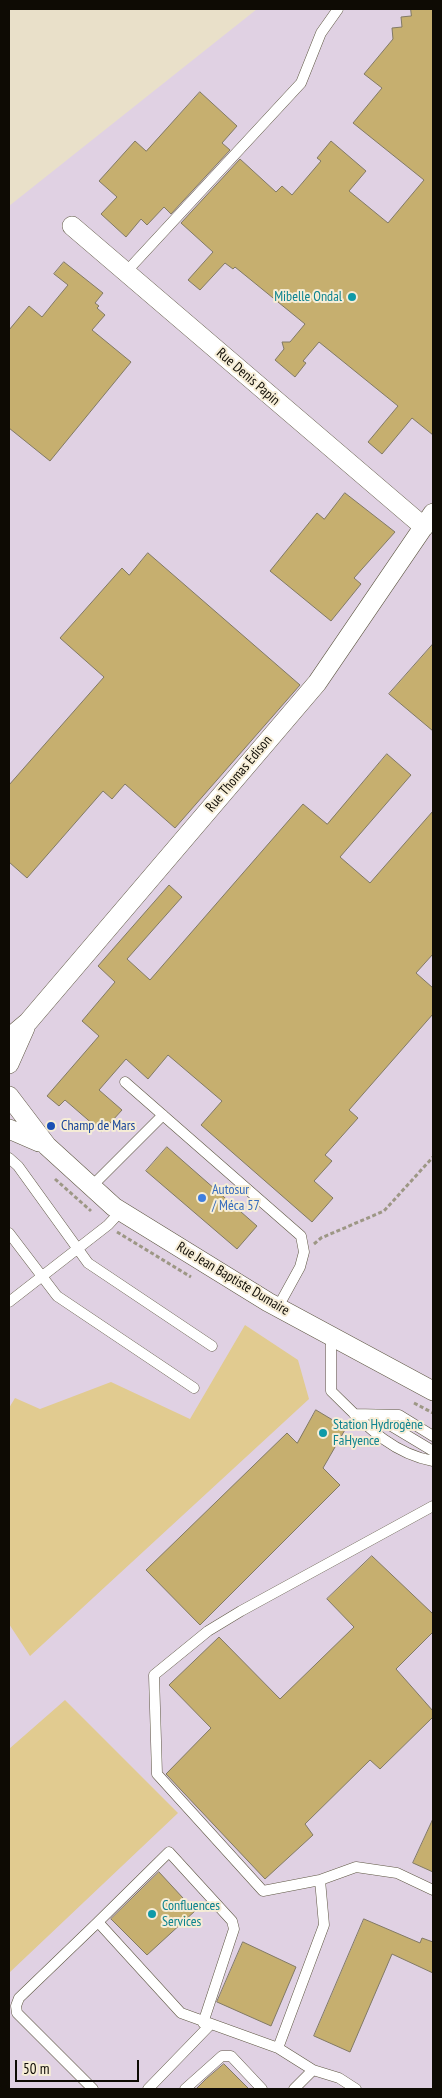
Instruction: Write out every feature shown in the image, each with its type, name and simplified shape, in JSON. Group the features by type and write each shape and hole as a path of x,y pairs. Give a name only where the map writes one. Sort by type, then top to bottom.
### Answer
{"street":[{"name":"Rue Denis Papin","path":"72,226 428,520"},
{"name":"Rue Thomas Edison","path":"9,1038 28,1022 317,683 428,520"},
{"name":"Rue Thomas Edison","path":"9,1064 11,1055 28,1022"},
{"name":"Rue Jean Baptiste Dumaire","path":"9,1096 47,1146 121,1211 278,1307 433,1391"},
{"name":"Rue Jean Baptiste Dumaire","path":"9,1129 15,1130 47,1146"}],"lane":[{"path":"126,272 301,84 321,33 338,9"},
{"path":"125,1082 301,1236 304,1252 300,1267 278,1307"},
{"path":"91,1186 163,1115"},
{"path":"9,1158 18,1166 88,1263 212,1346"},
{"path":"9,1301 108,1225 121,1211"},
{"path":"9,1232 57,1296 194,1388"},
{"path":"331,1336 331,1391 380,1439 420,1458 433,1461"},
{"path":"354,1414 399,1415 433,1436"},
{"path":"372,1414 433,1451"},
{"path":"433,1506 241,1610 208,1631 154,1675 157,1774 263,1891 320,1880 356,1867 397,1874 433,1890"},
{"path":"93,2089 17,2013 16,2006 19,1998 169,1852 232,1920 234,1929 206,2024 148,2089"},
{"path":"278,2048 324,1925 320,1880"},
{"path":"98,1922 181,2013 206,2024 278,2048 313,2070 339,2078 356,2089"},
{"path":"185,2089 222,2056 230,2056 262,2089"},
{"path":"294,2089 313,2070"}],"path":[{"path":"304,1252 321,1238 384,1211 433,1157"}],"shaded area":[{"path":"257,9 433,9 433,2089 9,2089 9,206"},
{"path":"245,1325 298,1360 309,1399 30,1656 9,1624 9,1408 15,1398 40,1409 111,1382 190,1419"},
{"path":"65,1700 178,1813 9,1973 9,1749"}],"building":[{"name":"Mibelle Ondal","path":"411,9 433,9 433,435 412,418 382,454 368,442 398,406 319,342 303,361 306,363 295,377 275,360 284,349 282,342 290,342 305,324 235,267 233,269 225,263 200,290 188,280 213,252 181,223 240,159 276,192 282,186 292,195 321,161 317,158 331,141 366,171 349,191 388,223 424,180 353,123 382,88 364,74 393,39 392,28 402,27 401,17 411,16"},
{"path":"200,92 237,126 222,143 230,150 171,214 164,207 147,225 141,219 126,237 101,214 117,197 99,181 135,141 146,151"},
{"path":"64,262 103,293 95,303 99,306 97,308 105,315 92,330 131,362 50,461 9,428 9,330 29,306 42,317 68,285 54,274"},
{"path":"345,493 395,532 354,578 361,584 331,621 270,571 317,513 324,519"},
{"path":"148,553 300,685 175,828 125,784 112,799 103,791 27,878 9,862 9,785 104,677 60,638 122,568 129,575"},
{"path":"433,644 433,731 389,694"},
{"path":"387,754 411,775 340,857 370,883 433,811 433,954 416,973 433,988 433,1014 349,1110 358,1118 325,1155 332,1161 314,1181 333,1198 312,1222 201,1125 222,1101 168,1055 148,1079 126,1059 99,1090 122,1110 102,1132 65,1100 59,1106 47,1096 99,1036 82,1021 115,982 98,966 169,885 182,897 127,959 150,980 303,804 327,824"},
{"name":"Autosur / Méca 57","path":"167,1147 257,1226 237,1249 146,1171"},
{"path":"316,1410 346,1428 323,1468 340,1485 200,1625 146,1570 287,1433 297,1443"},
{"path":"372,1556 433,1614 433,1632 396,1669 433,1711 433,1717 380,1769 370,1760 305,1824 313,1835 265,1879 166,1774 211,1728 169,1685 219,1637 280,1699 354,1627 327,1599"},
{"path":"433,1819 433,1872 413,1863"},
{"name":"Confluences Services","path":"159,1872 195,1911 147,1955 111,1919"},
{"path":"364,1919 420,1943 422,1938 433,1942 433,1973 392,1954 350,2052 314,2036"},
{"path":"243,1942 296,1967 271,2026 217,2002"},
{"path":"224,2064 249,2089 196,2089 206,2079"}],"place":[{"name":"Mibelle Ondal","path":"352,297"},
{"name":"Champ de Mars","path":"51,1126"},
{"name":"Autosur / Méca 57","path":"202,1198"},
{"name":"Station Hydrogène FaHyence","path":"323,1433"},
{"name":"Confluences Services","path":"152,1914"}]}
